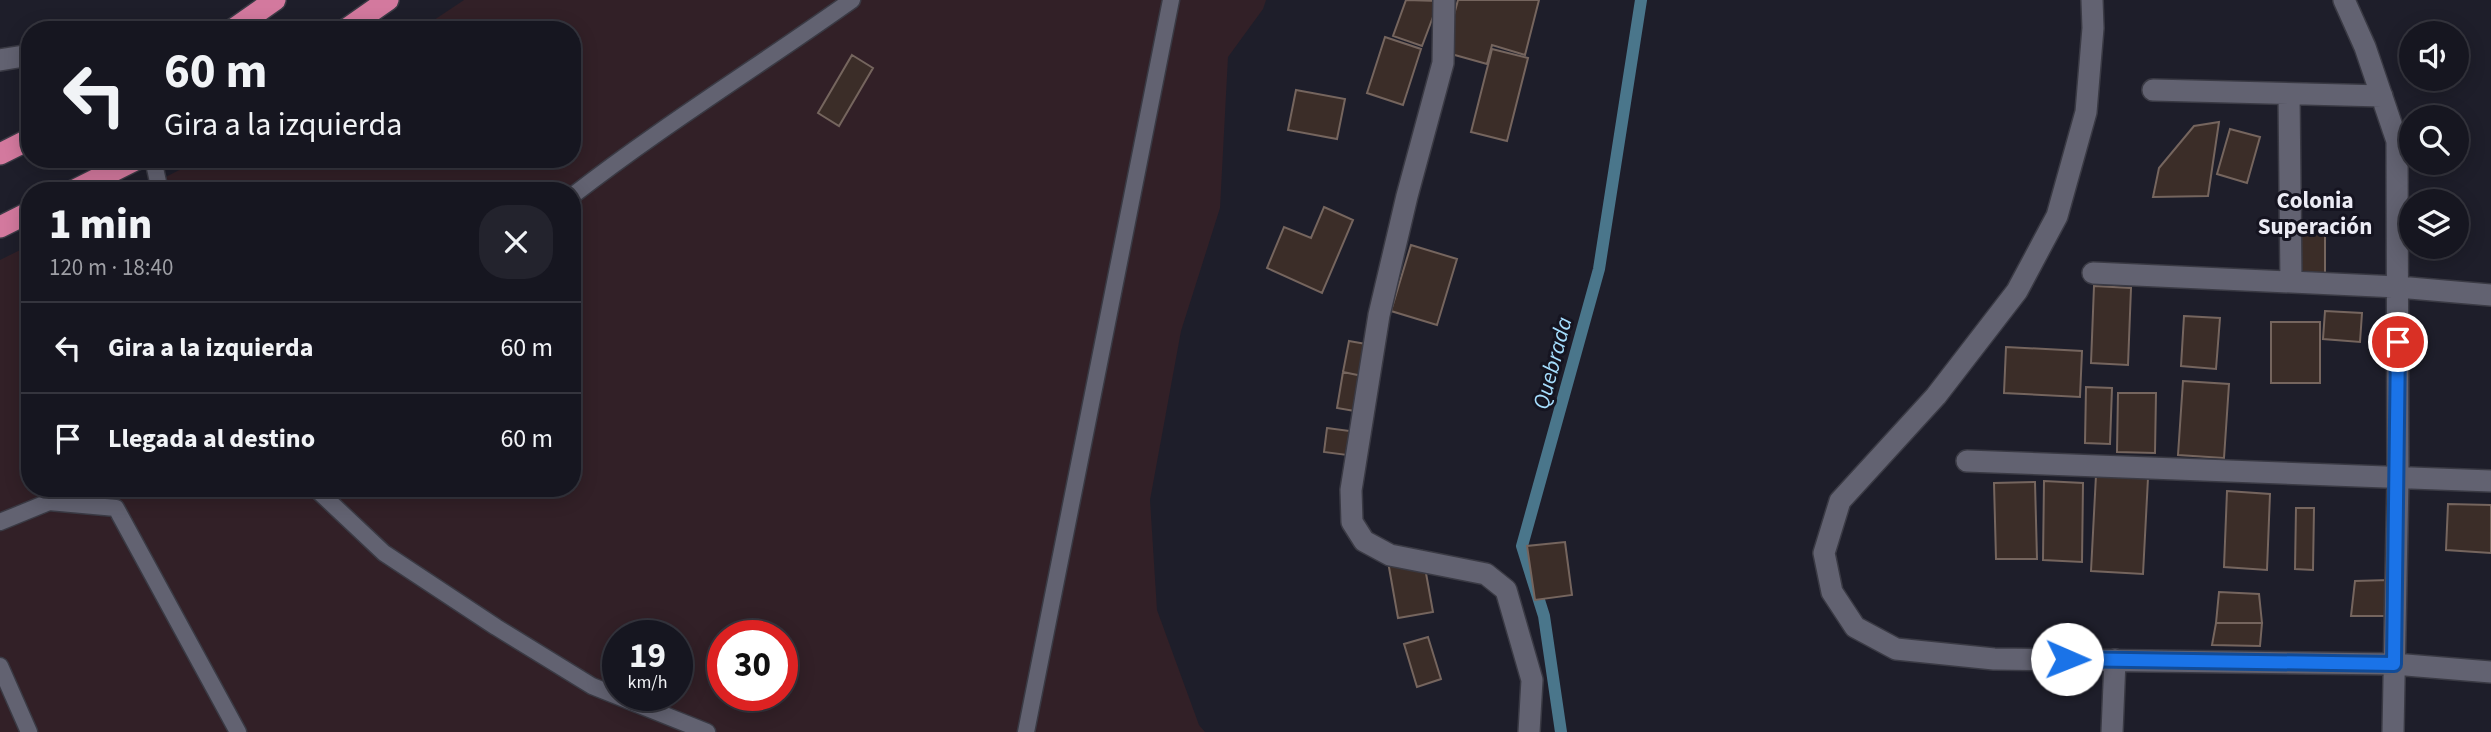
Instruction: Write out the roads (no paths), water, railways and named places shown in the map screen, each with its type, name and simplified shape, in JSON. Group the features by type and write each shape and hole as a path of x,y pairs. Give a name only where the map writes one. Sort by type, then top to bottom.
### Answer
{"highway":[{"path":"245,21 275,0"},
{"path":"358,21 388,0"},
{"path":"0,154 21,144"},
{"path":"91,182 119,168"},
{"path":"0,227 21,216"}],"street":[{"path":"1444,0 1443,63 1407,196 1379,315 1351,490 1352,522 1364,541 1390,555 1486,574 1506,590 1532,680 1529,732"},
{"path":"2092,0 2093,28 2086,113 2057,216 2017,291 1936,396 1840,500 1824,553 1832,592 1855,627 1896,649 1994,659 2394,664 2491,672"},
{"path":"2344,0 2397,141 2398,478 2393,732"},
{"path":"0,60 21,56"},
{"path":"2153,90 2382,96"},
{"path":"2289,94 2291,282"},
{"path":"2093,273 2398,287 2491,295"},
{"path":"1967,461 2491,481"},
{"path":"2112,732 2115,660"}],"lane":[{"path":"581,189 625,155 852,0"},
{"path":"1026,732 1171,0"},
{"path":"325,497 384,553 507,634 592,686 707,732"},
{"path":"0,522 49,502 116,508 238,732"},
{"path":"0,666 29,732"}],"waterway":[{"name":"Quebrada","path":"1561,732 1544,616 1522,546 1599,269 1641,0"}],"district":[{"name":"Colonia Superación","path":"2315,213"}]}
